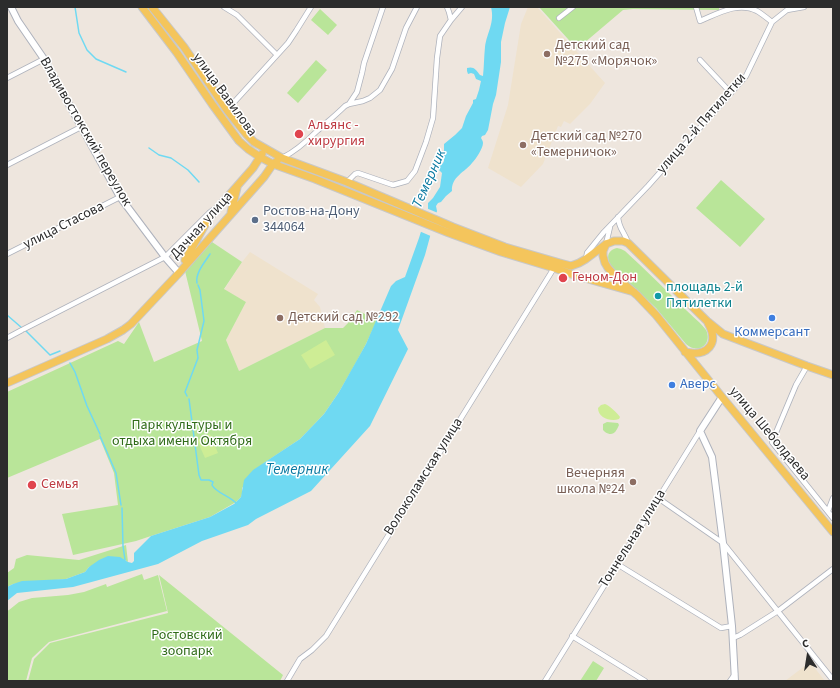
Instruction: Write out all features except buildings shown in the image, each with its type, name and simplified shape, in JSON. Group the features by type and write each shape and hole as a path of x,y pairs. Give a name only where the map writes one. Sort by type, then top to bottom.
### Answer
{"main road":[{"name":"улица Вавилова","path":"142,7 177,52 212,104 239,140 248,149 273,164 316,179 392,210 451,230"},
{"name":"улица Вавилова","path":"152,7 184,47 227,110 254,142 282,158 396,203 451,230"},
{"name":"Дачная улица","path":"178,273 209,218 253,168 265,149"},
{"name":"Дачная улица","path":"178,273 264,177 273,164 282,158"},
{"path":"230,215 237,187"},
{"path":"451,230 501,252 559,267 574,275 634,292"},
{"path":"559,267 571,266 579,263 606,244 614,241 619,240 628,243 707,321 724,334 833,375"},
{"path":"606,244 603,251 604,263 617,278 634,292 656,315 685,352 698,354 710,346 712,342 712,332 707,321"},
{"path":"7,383 107,340 124,330 143,312 178,273"},
{"name":"улица Шеболдаева","path":"685,352 833,532"}],"street":[{"name":"Владивостокский переулок","path":"11,7 18,21 44,59 120,197 178,273"},
{"path":"224,7 237,15 277,55"},
{"path":"227,110 277,55 296,31 311,7"},
{"path":"349,104 357,92 364,63 383,7"},
{"path":"282,158 291,154 308,140 345,106 364,101 380,90 392,69 406,28 417,7"},
{"path":"446,7 450,12 451,20"},
{"path":"346,182 358,173 393,184 400,183 407,181 415,172 433,118 440,36 462,7"},
{"path":"559,18 574,7"},
{"path":"696,7 700,21 730,8 746,7 756,10 772,22"},
{"name":"улица 2-й Пятилетки","path":"586,259 587,253 610,225 648,186 746,76 772,22 787,10 804,7"},
{"path":"7,78 44,59"},
{"path":"700,60 731,93"},
{"path":"7,165 81,127"},
{"name":"улица Стасова","path":"7,254 120,197"},
{"name":"Дачная улица","path":"7,338 165,257 209,213 220,206"},
{"path":"618,217 620,228 628,243"},
{"path":"606,244 610,225"},
{"name":"Волоколамская улица","path":"287,681 300,659 312,650 326,636 559,267"},
{"path":"807,366 796,385 772,442 833,518"},
{"name":"Тоннельная улица","path":"545,681 722,397"},
{"path":"700,432 712,457 723,542 733,638 735,678 730,681"},
{"path":"658,498 723,542 833,680"},
{"path":"828,511 833,498"},
{"path":"617,564 721,628 732,626"},
{"path":"733,638 778,611 833,569"},
{"path":"572,636 646,681"}],"shaded area":[{"name":"Детский сад №275 «Морячок»","path":"528,7 537,7 605,83 590,104 570,124 564,121 561,127 558,126 543,164 521,187 488,168 508,105 521,24"},
{"name":"Детский сад №292","path":"250,252 318,294 314,300 320,307 325,328 239,371 226,340 246,302 224,290"},
{"path":"810,662 825,681 785,681"}],"green space":[{"path":"539,7 719,7 719,10 623,10 577,49"},
{"path":"320,9 337,25 328,35 311,20"},
{"path":"316,60 327,70 298,103 287,93"},
{"path":"721,180 765,219 740,247 696,208"},
{"name":"Парк культуры и отдыха имени Октября","path":"212,242 242,262 224,289 246,302 226,340 239,371 325,328 343,328 357,310 377,320 354,366 324,414 300,439 264,463 242,488 241,497 236,502 210,517 136,541 73,555 62,514 118,505 114,473 100,439 7,478 7,392 118,341 124,344 139,322 154,362 202,341 185,271"},
{"path":"617,248 625,251 706,330 708,340 703,346 695,348 686,344 656,308 611,266 608,255 613,249"},
{"path":"326,340 335,355 310,369 301,355"},
{"path":"605,404 620,417 619,419 612,420 603,417 600,414 598,408"},
{"path":"607,422 618,423 619,425 617,430 614,433 610,434 603,430 603,424"},
{"path":"210,434 218,453 205,458 197,440"},
{"path":"126,545 128,562 125,560 89,567 85,572 66,579 13,584 7,587 7,573 14,568 16,559 27,555 79,560"},
{"path":"142,574 144,580 158,575 167,611 49,642 32,658 26,681 7,681 7,611 19,602 32,598 84,592 106,584 107,587"},
{"name":"Ростовский зоопарк","path":"159,575 283,675 280,681 28,681 34,659 50,643 168,613"},
{"path":"593,661 604,668 596,681 580,681"}],"water":[{"name":"Темерник","path":"491,7 510,7 501,42 501,62 496,95 488,130 481,138 483,145 474,161 456,178 452,186 452,191 436,206 437,211 425,255 398,330 408,349 370,426 311,491 256,519 248,525 202,541 158,564 73,587 17,593 7,601 7,587 22,581 66,579 85,572 99,560 108,556 120,557 132,563 134,561 134,553 151,536 210,517 234,504 241,497 244,480 253,470 300,439 324,414 339,392 366,344 391,286 396,281 405,277 419,238 428,209 428,203 440,187 442,173 438,169 438,165 444,161 444,144 462,128 473,100 476,99 479,90 481,81 476,79 474,74 468,74 467,68 473,68 483,76 485,47 492,18"}],"pier":[{"path":"426,208 438,213 433,237 419,231"}],"waterway":[{"path":"75,7 79,33 87,50 96,59 126,72"},
{"path":"149,148 159,155 171,158 188,170 199,182"},
{"path":"197,283 197,275 210,254"},
{"path":"187,396 185,392 198,358 197,350 204,321 198,285"},
{"path":"7,315 22,328"},
{"path":"25,330 50,355 60,351"},
{"path":"70,363 100,434"},
{"path":"189,399 199,475 201,480 209,480 213,482 212,485 214,488 237,504"},
{"path":"100,436 116,473 121,505"},
{"path":"122,508 125,560"}],"place":[{"name":"Детский сад №275 «Морячок»","path":"547,54"},
{"name":"Альянс - хирургия","path":"299,134"},
{"name":"Детский сад №270 «Темерничок»","path":"523,145"},
{"name":"Ростов-на-Дону 344064","path":"255,220"},
{"name":"Геном-Дон","path":"563,278"},
{"name":"площадь 2-й Пятилетки","path":"658,296"},
{"name":"Детский сад №292","path":"280,318"},
{"name":"Коммерсант","path":"772,318"},
{"name":"Аверс","path":"672,385"},
{"name":"Вечерняя школа №24","path":"633,482"},
{"name":"Семья","path":"32,485"}]}
